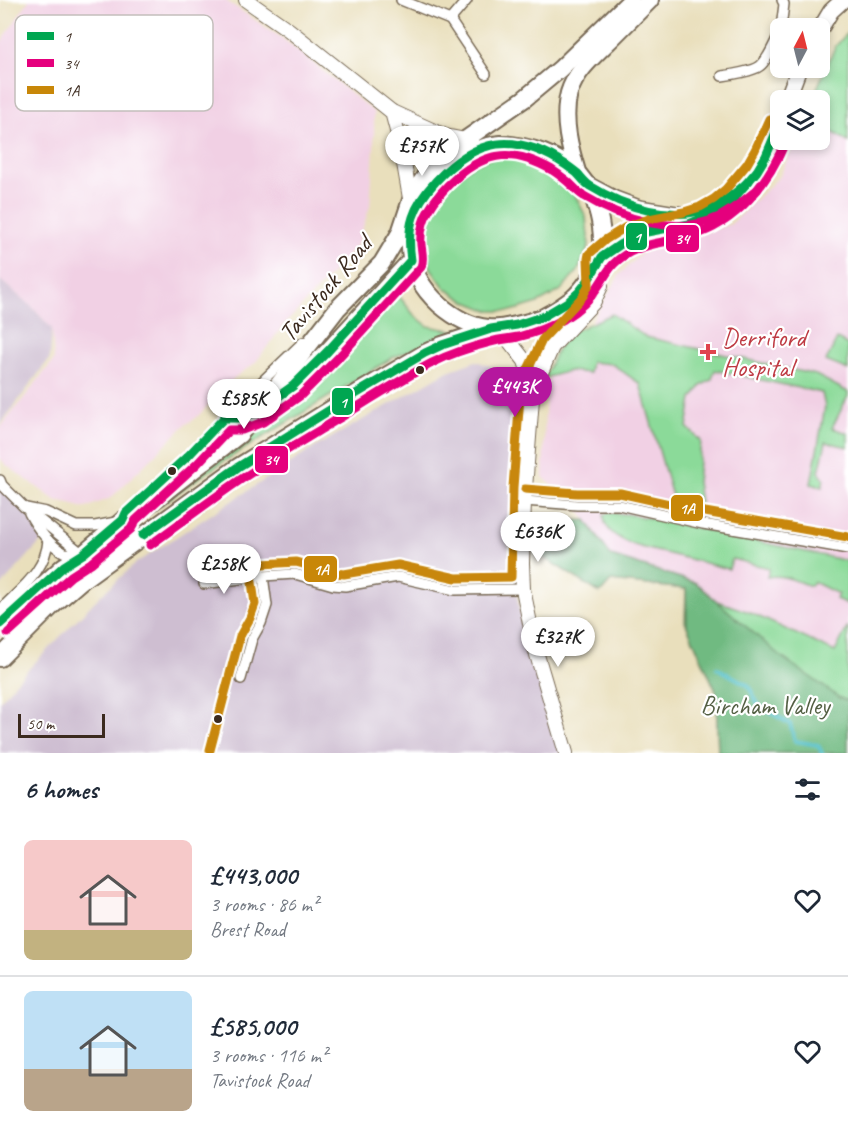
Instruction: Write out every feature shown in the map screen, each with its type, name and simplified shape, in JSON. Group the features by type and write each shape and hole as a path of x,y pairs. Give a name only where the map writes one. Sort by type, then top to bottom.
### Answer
{"highway":[{"name":"Tavistock Road","path":"0,624 56,572 83,554 123,519 144,508 239,435 337,309 382,263 412,209 417,188 432,166 554,75 631,0"},
{"path":"0,658 52,606 92,572 238,467 425,353 442,345 495,328 542,318 578,294 600,259 602,233 600,218 572,155 566,118 569,93 580,70 650,0"},
{"path":"495,328 477,326 463,321 438,303 420,283 409,248 412,209 441,176 468,153 488,145 501,144 534,149 560,162 582,179"},
{"name":"Tavistock Road","path":"258,411 293,386 411,260"},
{"path":"83,554 100,555 171,515"},
{"path":"83,554 92,572"}],"main road":[{"path":"827,18 843,0"},
{"path":"600,259 610,250 643,233 688,224 723,208 749,181 770,148"},
{"path":"582,179 628,204 676,214 689,214 710,208 749,181"}],"street":[{"path":"246,0 289,30 392,112 445,136 488,145"},
{"path":"400,0 450,20 486,74"},
{"path":"450,20 467,0"},
{"path":"782,18 783,0"},
{"path":"722,76 760,67 770,52"},
{"path":"392,112 401,146 412,209"},
{"path":"533,386 552,346 593,303 601,286 600,259"},
{"path":"224,418 337,309"},
{"path":"495,328 525,361 533,386 524,501 523,589 535,648 566,753"},
{"name":"Tavistock Road","path":"123,519 126,513 205,440 224,418 238,418 258,411"},
{"path":"0,480 13,497 83,554"},
{"path":"524,501 619,505 703,524 848,549"},
{"path":"26,508 46,512 76,526 95,526 123,519"},
{"path":"26,508 36,526 48,540 67,554 83,554"},
{"path":"0,610 34,575 46,555 48,540"},
{"path":"204,584 295,574 333,585 345,586 398,577 455,590 523,589"},
{"path":"241,679 252,639 267,605 263,576"}],"shaded area":[{"path":"29,0 225,0 282,38 374,112 370,206 357,245 282,327 255,363 234,378 196,418 185,425 111,498 85,508 55,500 0,458 0,428 54,360 52,329 32,307 0,280 0,44 15,21 15,111 213,111 213,15 19,15"},
{"name":"Derriford Hospital","path":"848,32 848,698 779,655 696,583 611,556 580,511 543,477 546,382 591,322 620,274 643,252 731,224 780,176 792,150 830,150 830,90 816,90 822,78 830,78 830,59 835,47"},
{"path":"0,280 32,307 52,329 50,358 0,425"},
{"path":"476,361 513,374 516,476 508,540 520,613 553,725 566,753 0,753 0,701 99,597 136,563 317,446 448,371"},
{"path":"0,480 56,525 0,587"}],"green space":[{"path":"848,32 848,142 830,130 830,90 816,90 822,78 830,78 830,59 835,47"},
{"path":"496,156 529,159 554,171 573,191 586,217 589,246 578,271 560,291 538,303 511,311 490,311 465,301 445,288 430,267 426,245 427,221 437,197 453,179 474,164"},
{"path":"395,291 414,315 428,326 455,331 392,358 226,460 148,515 293,398"},
{"path":"612,314 646,337 816,375 848,392 832,428 848,433 848,447 826,442 819,472 824,479 822,487 811,484 825,407 822,393 715,370 712,379 701,386 692,399 687,427 701,441 697,482 702,517 676,510 640,384 612,364 591,362 589,373 569,371 544,378 558,348 571,332"},
{"path":"837,339 848,345 848,370 826,361"},
{"path":"608,513 661,520 848,561 848,604 836,599 838,594 814,582 810,586 784,577 767,577 769,568 732,559 729,569 632,544 611,532 604,520 604,515"},
{"name":"Bircham Valley","path":"586,520 611,556 696,583 717,601 749,612 835,652 848,626 848,753 718,753 716,691 685,622 686,589 611,581 600,593 529,548 532,523"},
{"name":"Bircham Valley","path":"586,520 611,556 696,583 779,655 840,698 848,701 848,753 718,753 716,691 687,626 686,589 611,581 600,593 529,548 532,523"}],"waterway":[{"path":"717,668 748,685 759,706 790,724 795,741 818,745 822,753"}],"transit line":[{"name":"1A","path":"210,750 240,636 255,604 251,575 257,566 296,562 344,574 398,565 456,578 511,577 513,487 521,384 542,340 583,296 589,284 589,254 605,240 626,227 700,207 714,199 726,189 747,164 769,119"},
{"name":"1","path":"0,624 64,566 83,554 123,520 126,513 189,455 224,418 239,418 258,411 293,386 328,351 411,260 411,227 417,208 436,181 466,156 481,148 497,144 530,147 566,165 603,194 633,206 665,213 697,212 712,207 727,199 749,181"},
{"name":"1","path":"143,535 238,467 425,353 491,329 517,325 544,316 579,292 602,257 621,244 647,232 689,224 721,209 734,198 757,171 770,147"},
{"name":"34","path":"150,545 257,469 420,370 461,351 494,341 515,338 553,325 578,309 594,293 610,268 623,256 645,246 691,236 723,221 737,211 761,185 782,150"},
{"name":"34","path":"8,633 71,576 91,563 131,529 136,520 197,464 229,430 242,430 263,422 301,395 421,267 423,259 421,231 427,214 444,189 479,162 502,156 526,158 554,171 582,194 615,212 650,223 667,225 702,223 719,217 757,190"},
{"name":"1A","path":"525,489 577,493 620,493 705,512 848,537"}],"place":[{"name":"Derriford Hospital","path":"708,352"}]}
